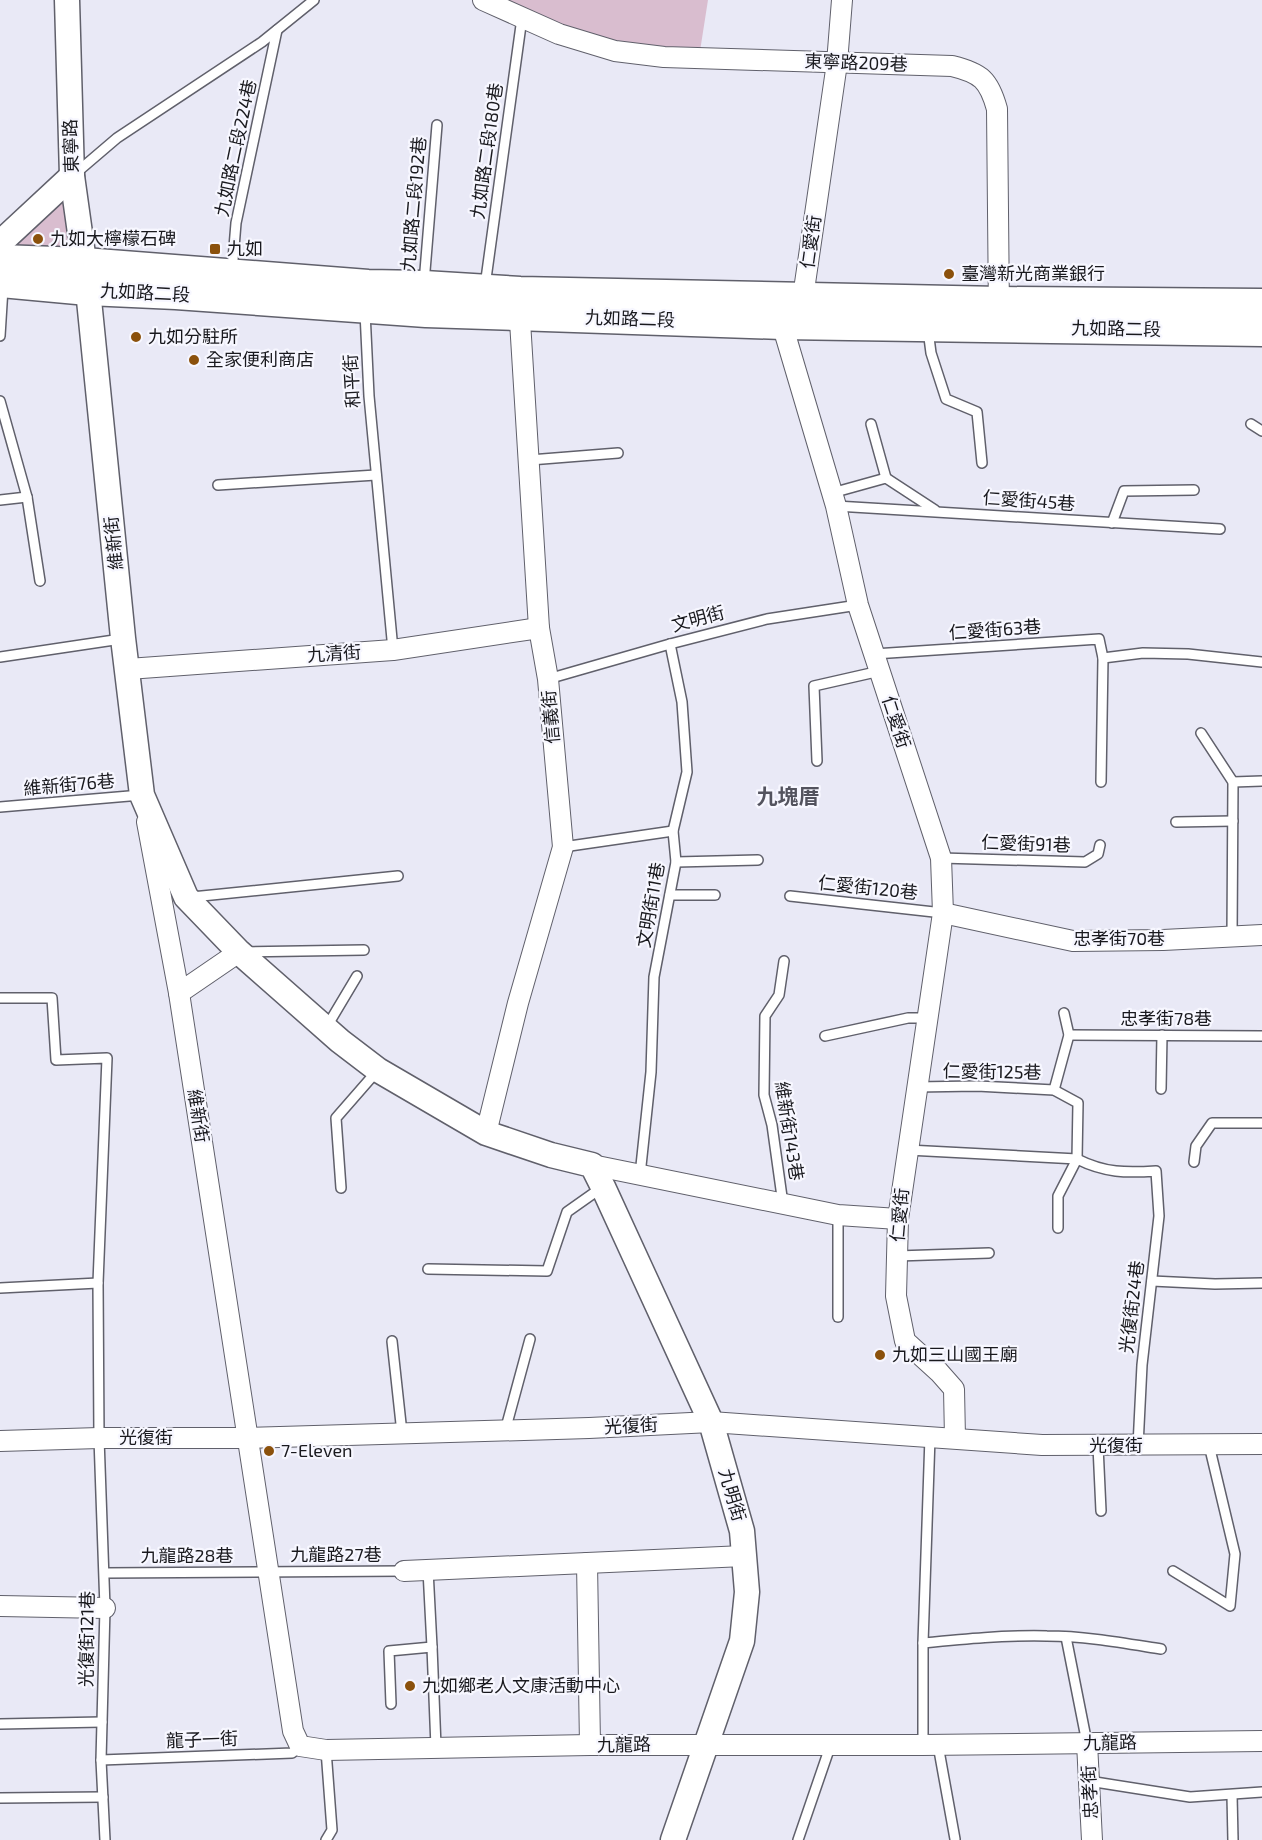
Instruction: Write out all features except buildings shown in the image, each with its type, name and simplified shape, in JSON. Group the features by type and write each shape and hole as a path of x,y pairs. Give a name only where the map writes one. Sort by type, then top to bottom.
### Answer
{"main road":[{"name":"九如路二段","path":"1,256 86,277 176,294 366,297 519,304 782,324 927,327 999,315 1262,303"},
{"name":"九如路二段","path":"86,277 232,274 366,297 424,286 484,290 519,304 803,297 999,315 1262,331"}],"street":[{"name":"東寧路","path":"67,0 72,176 86,277"},
{"name":"東寧路209巷","path":"483,0 559,34 615,51 663,57 952,66 973,71 991,87 997,109 999,315"},
{"name":"仁愛街","path":"842,0 837,63 803,297 782,324 834,500 858,605 941,858 943,913 898,1219 896,1296 905,1341 954,1389 955,1438"},
{"path":"1,256 72,176"},
{"name":"維新街","path":"86,277 123,639 142,795 179,993 249,1438"},
{"name":"信義街","path":"486,1132 518,1003 563,847 548,678 539,627 519,304"},
{"name":"九清街","path":"128,669 393,650 539,627"},
{"name":"維新街","path":"142,795 186,897 239,952 326,1028 378,1070 486,1132 551,1155 592,1165"},
{"name":"忠孝街70巷","path":"943,913 1073,941 1163,940 1262,935"},
{"path":"179,993 239,952"},
{"path":"592,1165 838,1215 898,1219"},
{"name":"九明街","path":"592,1165 711,1422 742,1531 747,1592 742,1641 676,1840"},
{"name":"光復街","path":"0,1441 99,1438 249,1438 505,1431 711,1422 1042,1445 1262,1444"},
{"path":"249,1438 293,1731 300,1746"},
{"path":"404,1571 744,1556"},
{"path":"587,1563 590,1745"},
{"path":"0,1606 105,1608"},
{"name":"九龍路","path":"300,1746 326,1750 590,1745 930,1745 1262,1741"},
{"name":"忠孝街","path":"1087,1743 1092,1840"}],"lane":[{"path":"72,176 117,138 262,42 314,0"},
{"name":"九如路二段180巷","path":"484,290 522,18"},
{"name":"九如路二段224巷","path":"232,274 236,223 277,30"},
{"name":"九如路二段192巷","path":"424,286 437,125"},
{"path":"0,336 1,256"},
{"name":"和平街","path":"366,297 369,396 393,650"},
{"path":"927,327 931,353 946,399 977,412 982,463"},
{"path":"0,401 27,497 40,581"},
{"path":"871,424 886,477 937,512"},
{"path":"1251,424 1262,430"},
{"path":"530,460 618,453"},
{"path":"218,485 376,476"},
{"path":"834,500 886,477"},
{"path":"1112,523 1124,491 1194,490"},
{"path":"0,500 27,497"},
{"name":"仁愛街45巷","path":"834,500 937,512 1220,529"},
{"name":"文明街","path":"548,678 767,619 858,605"},
{"path":"0,657 123,639"},
{"name":"仁愛街63巷","path":"877,663 1099,639 1103,658"},
{"name":"文明街11巷","path":"640,1175 651,1072 654,977 676,862 673,831 687,772 682,702 670,644"},
{"path":"1101,782 1103,658 1143,653 1188,654 1262,662"},
{"path":"817,761 814,686 877,663"},
{"path":"1201,733 1233,782 1232,935"},
{"path":"1233,782 1262,781"},
{"name":"維新街76巷","path":"0,807 142,795"},
{"path":"1176,822 1233,821"},
{"path":"563,847 673,831"},
{"name":"仁愛街91巷","path":"941,858 1085,862 1098,854 1100,845"},
{"path":"676,862 758,860"},
{"path":"186,897 398,876"},
{"path":"670,895 715,895"},
{"name":"仁愛街120巷","path":"790,896 943,913"},
{"path":"239,952 364,950"},
{"name":"維新街143巷","path":"783,1204 772,1125 764,1095 765,1016 779,995 784,961"},
{"path":"326,1028 357,976"},
{"name":"光復街121巷","path":"0,998 52,998 56,1059 107,1058 99,1283 99,1438 105,1573 101,1760 105,1840"},
{"path":"1054,1090 1069,1035 1064,1013"},
{"path":"825,1036 908,1018 927,1018"},
{"name":"忠孝街78巷","path":"1069,1035 1262,1036"},
{"path":"1161,1089 1162,1035"},
{"path":"341,1188 336,1118 378,1070"},
{"name":"仁愛街125巷","path":"916,1087 978,1086 1054,1090 1078,1103 1077,1160 1058,1196 1058,1228"},
{"path":"1194,1162 1196,1146 1212,1123 1262,1123"},
{"path":"908,1150 1077,1160"},
{"name":"光復街24巷","path":"1077,1160 1096,1169 1130,1172 1156,1171 1159,1216 1142,1365 1138,1446"},
{"path":"428,1269 547,1271 567,1212 603,1187"},
{"path":"838,1215 838,1317"},
{"path":"897,1256 989,1253"},
{"path":"1152,1281 1262,1284"},
{"path":"0,1288 99,1283"},
{"path":"505,1431 530,1339"},
{"path":"392,1341 402,1433"},
{"path":"930,1437 923,1643 930,1745 956,1839"},
{"path":"1173,1570 1230,1606 1235,1554 1209,1445"},
{"path":"1098,1446 1101,1511"},
{"path":"428,1570 436,1747"},
{"name":"九龍路27巷","path":"269,1572 404,1571"},
{"name":"九龍路28巷","path":"105,1573 269,1572"},
{"path":"923,1643 996,1636 1066,1637 1161,1649"},
{"path":"1066,1637 1087,1743"},
{"path":"391,1704 389,1651 432,1647"},
{"path":"0,1724 102,1722"},
{"path":"798,1840 831,1744"},
{"name":"龍子一街","path":"101,1760 292,1753 300,1746"},
{"path":"326,1750 332,1830 326,1840"},
{"path":"1089,1781 1190,1797 1262,1792"},
{"path":"1232,1795 1233,1840"},
{"path":"0,1798 103,1797"}],"shaded area":[{"path":"508,0 708,0 700,51 615,51"},
{"path":"67,186 78,257 0,252"}],"place":[{"name":"九如大檸檬石碑","path":"38,239"},
{"name":"九如","path":"215,249"},
{"name":"臺灣新光商業銀行","path":"949,274"},
{"name":"九如分駐所","path":"136,337"},
{"name":"全家便利商店","path":"194,360"},
{"name":"九如三山國王廟","path":"880,1355"},
{"name":"7-Eleven","path":"269,1451"},
{"name":"九如鄉老人文康活動中心","path":"410,1686"}],"district":[{"name":"九塊厝","path":"788,797"}]}
